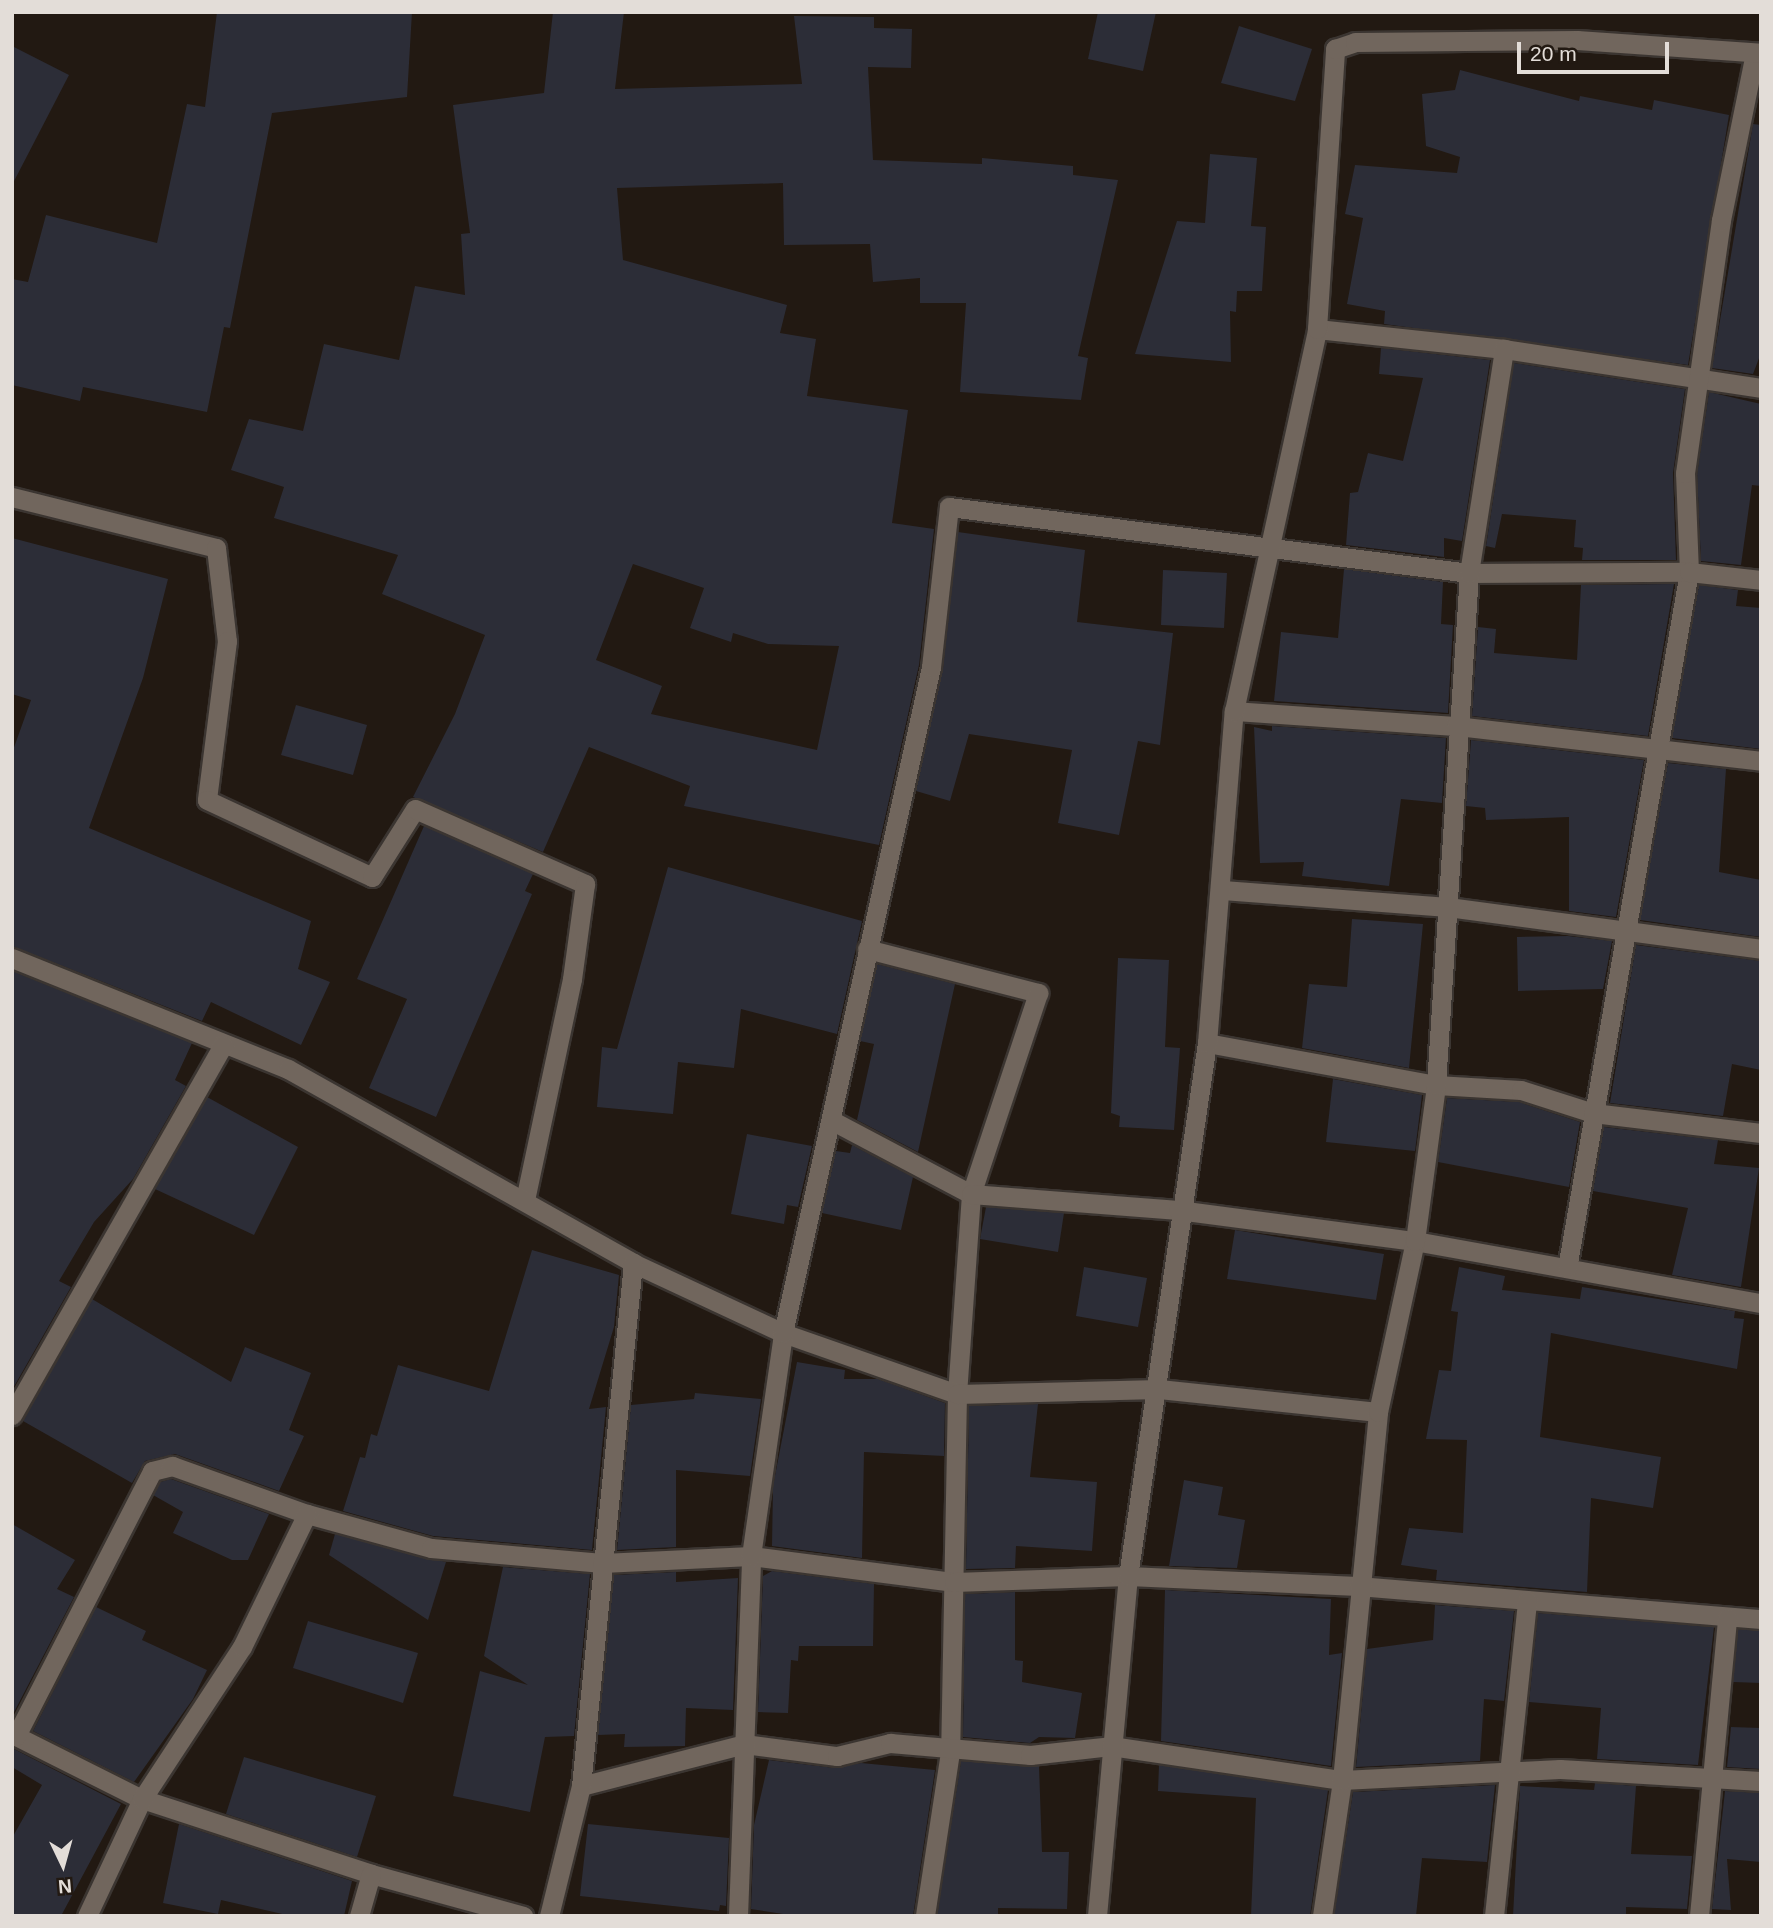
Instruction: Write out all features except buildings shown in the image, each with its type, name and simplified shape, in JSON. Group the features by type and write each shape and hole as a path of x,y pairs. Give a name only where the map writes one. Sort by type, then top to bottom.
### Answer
{"street":[{"path":"1097,1916 1128,1576 1159,1389 1178,1210 1207,1044 1222,890 1234,712 1317,329 1335,49 1340,44 1577,40 1758,53 1721,220 1685,473 1689,572 1630,930 1592,1113 1567,1268"},
{"path":"1317,329 1503,349 1700,382 1761,388"},
{"path":"1322,1916 1342,1780 1358,1586 1378,1412 1415,1241 1436,1085 1456,726 1469,573 1503,349"},
{"path":"12,497 216,548 227,641 207,800 372,877 415,809 585,884 572,979 525,1202"},
{"path":"738,1916 751,1556 783,1333 931,667 949,507 1469,573 1689,572 1761,580"},
{"path":"1234,712 1456,726 1761,761"},
{"path":"1222,890 1448,907 1761,949"},
{"path":"867,949 1038,993 971,1194 957,1394 950,1752 925,1916"},
{"path":"12,958 288,1069 633,1263 783,1333 957,1394 1159,1389 1378,1412"},
{"path":"1207,1044 1436,1085 1521,1090 1592,1113 1761,1133"},
{"path":"12,1415 223,1045"},
{"path":"831,1120 971,1194 1178,1210 1415,1241 1761,1303"},
{"path":"549,1916 581,1786 633,1263"},
{"path":"523,1916 371,1874 142,1799 14,1735 152,1471 172,1466 307,1514 432,1548 602,1563 751,1556 954,1582 1128,1576 1358,1586 1761,1619"},
{"path":"87,1916 142,1799 243,1647 307,1514"},
{"path":"1493,1916 1527,1601"},
{"path":"1699,1916 1727,1618"},
{"path":"581,1786 744,1744 837,1756 890,1743 950,1752 1030,1755 1111,1746 1342,1780 1510,1771 1761,1781"},
{"path":"359,1916 371,1874"}]}
